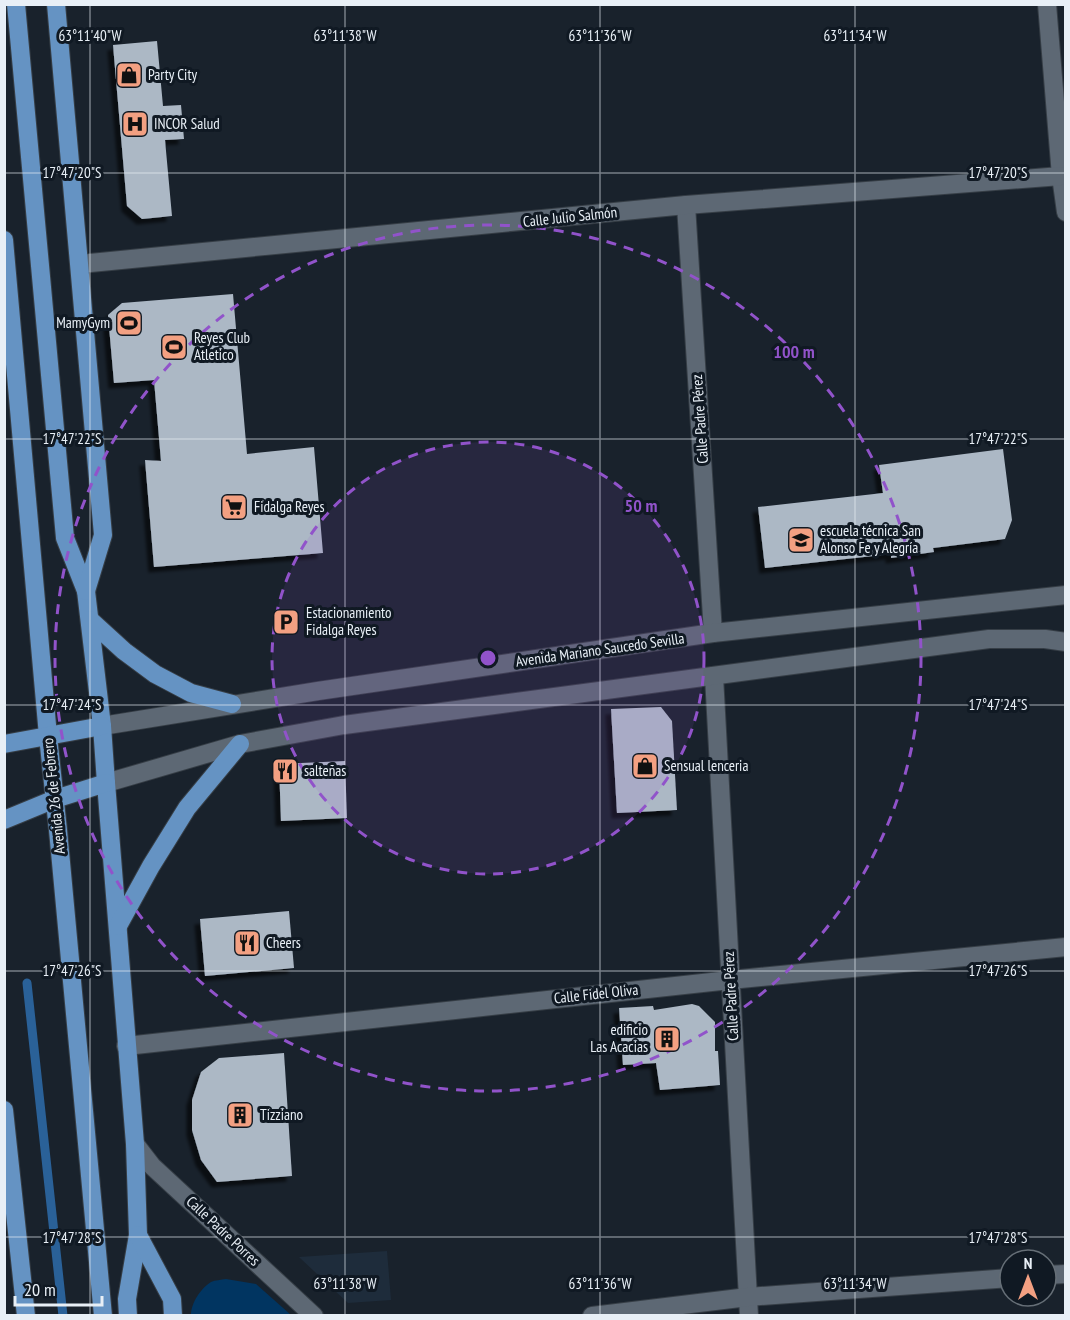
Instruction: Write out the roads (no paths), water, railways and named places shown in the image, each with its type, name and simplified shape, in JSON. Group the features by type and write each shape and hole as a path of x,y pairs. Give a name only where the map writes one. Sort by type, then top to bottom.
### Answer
{"main road":[{"path":"16,4 65,538 86,591 102,726 135,1144 138,1235 127,1299 128,1316"},
{"path":"56,4 103,536 86,591"},
{"name":"Avenida 26 de Febrero","path":"4,240 103,1316"},
{"path":"90,620 124,651 155,674 191,693 232,704"},
{"path":"4,744 102,726"},
{"path":"118,926 187,808 240,744"},
{"path":"4,820 55,799 106,783"},
{"path":"4,1110 26,1316"},
{"path":"138,1235 172,1299 173,1316"}],"street":[{"path":"1047,4 1065,212"},
{"name":"Calle Julio Salmón","path":"80,264 686,206 1061,176"},
{"name":"Calle Padre Pérez","path":"686,206 713,633"},
{"name":"Avenida Mariano Saucedo Sevilla","path":"102,726 232,704 713,633 1065,595"},
{"path":"106,783 240,744 344,725 990,639 1046,639 1065,642"},
{"name":"Calle Padre Pérez","path":"714,676 749,1316"},
{"name":"Calle Fidel Oliva","path":"126,1046 730,980 1065,947"},
{"name":"Calle Padre Porres","path":"135,1144 152,1166 314,1316"},
{"path":"592,1316 748,1297 998,1279"}],"waterway":[{"path":"27,983 63,1316"}],"place":[{"name":"Party City","path":"129,75"},
{"name":"INCOR Salud","path":"135,124"},
{"name":"MamyGym","path":"129,323"},
{"name":"Reyes Club Atletico","path":"174,347"},
{"name":"Fidalga Reyes","path":"234,507"},
{"name":"escuela técnica San Alonso Fe y Alegría","path":"801,540"},
{"name":"Estacionamiento Fidalga Reyes","path":"286,622"},
{"name":"Sensual lenceria","path":"645,766"},
{"name":"salteñas","path":"285,771"},
{"name":"Cheers","path":"247,943"},
{"name":"edificio Las Acacias","path":"667,1039"},
{"name":"Tizziano","path":"240,1115"}]}
